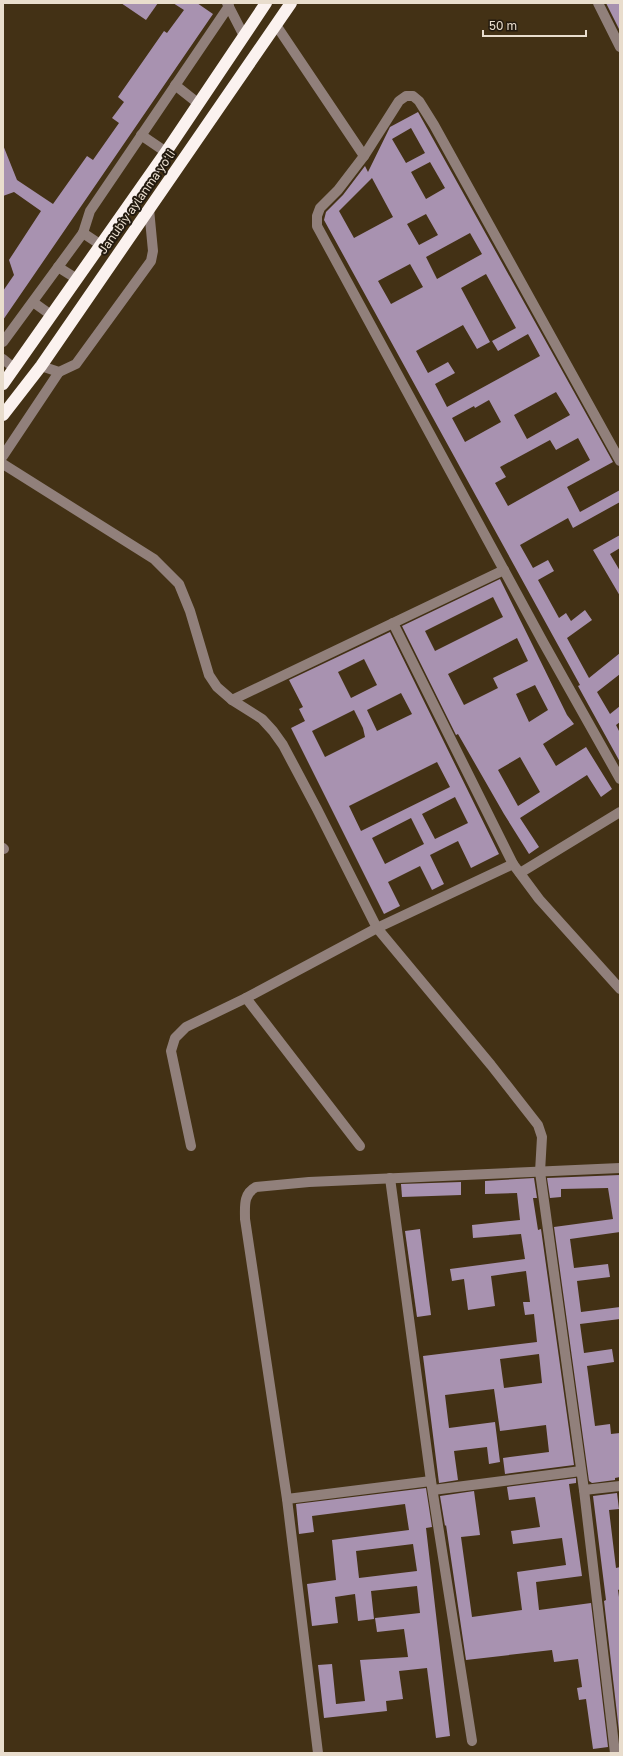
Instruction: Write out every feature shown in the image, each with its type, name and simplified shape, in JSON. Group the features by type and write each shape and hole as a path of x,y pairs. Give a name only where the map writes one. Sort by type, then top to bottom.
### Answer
{"highway":[{"name":"Janubiy aylanma yoʻli","path":"3,384 166,152 266,3"},
{"name":"Janubiy aylanma yoʻli","path":"3,415 41,366 291,3"}],"street":[{"path":"598,3 620,47"},
{"path":"228,4 244,36"},
{"path":"3,342 83,233 90,211 228,4"},
{"path":"276,25 364,156"},
{"path":"175,85 199,104"},
{"path":"620,461 434,125 419,101 413,96 406,96 399,101 364,156 338,190 320,208 316,216 317,226 504,570 620,779"},
{"path":"141,135 166,152"},
{"path":"3,456 59,372 76,364 151,261 153,251 149,209"},
{"path":"83,233 101,245"},
{"path":"58,266 77,279"},
{"path":"33,302 51,315"},
{"path":"3,359 14,368"},
{"path":"41,366 59,372"},
{"path":"3,464 154,559 179,584 190,611 209,675 217,687 232,700 262,719 273,731 283,745 317,809 377,928 538,1125 542,1137 540,1172 584,1490 615,1753"},
{"path":"232,700 504,570"},
{"path":"393,623 513,864 544,904 620,989"},
{"path":"520,873 620,812"},
{"path":"191,1146 171,1051 174,1038 186,1027 246,998 377,928 513,864"},
{"path":"246,998 360,1146"},
{"path":"318,1753 287,1498 245,1219 245,1201 250,1190 256,1187 309,1182 620,1168"},
{"path":"390,1178 432,1485 472,1741"},
{"path":"287,1498 581,1471"},
{"path":"584,1490 620,1486"}],"building":[{"path":"121,3 158,3 146,20"},
{"path":"173,3 197,3 213,14 3,320 3,291 14,275 9,260 41,211 14,192 3,196 3,145 17,180 53,204 87,156 93,160 119,123 112,118 124,102 118,97 164,31 167,33 184,10"},
{"path":"606,3 620,3 620,31"},
{"path":"418,112 613,462 567,487 580,512 620,490 620,502 573,528 568,518 520,545 533,568 548,560 554,571 538,580 559,618 566,613 571,621 585,610 592,620 567,638 589,678 620,653 620,674 597,692 610,714 620,706 620,722 616,725 620,733 620,762 578,686 580,685 324,220 326,212 343,195 365,166 368,172 390,127","holes":["411,128 425,153 406,163 392,139","430,162 445,188 426,199 411,172","372,178 393,217 354,238 339,211","426,214 438,235 419,245 407,224","470,233 482,254 437,279 426,257","410,264 423,287 391,304 378,281","486,274 516,328 492,341 498,351 528,334 540,356 447,407 435,384 455,373 448,362 428,373 416,351 463,325 477,349 490,342 461,288","556,392 570,415 527,439 514,415","489,400 501,422 465,442 452,418","578,438 590,460 508,506 495,483 506,477 500,467 550,440 556,450"]},
{"path":"620,535 620,548 610,554 620,571 620,596 593,550"},
{"path":"500,579 567,715 574,724 543,744 556,766 586,747 612,789 601,797 587,775 520,818 539,847 529,854 458,734 456,735 402,626","holes":["493,597 503,617 435,651 425,631","517,638 528,661 493,678 498,688 464,705 448,674","535,685 548,710 529,722 516,694","520,757 540,792 518,806 498,770"]},
{"path":"390,632 499,854 471,868 458,841 430,855 444,884 432,890 420,866 388,882 400,906 384,914 291,728 305,721 299,709 303,707 289,680","holes":["364,659 377,685 351,698 338,672","401,693 412,714 377,731 367,710","354,710 363,728 365,737 325,757 312,731","437,762 450,787 361,831 349,806","455,797 468,823 435,839 422,814","411,818 424,844 385,864 372,838"]},
{"path":"620,1175 620,1232 570,1239 574,1268 608,1264 610,1277 577,1281 581,1312 620,1307 620,1319 580,1324 584,1353 612,1349 614,1362 587,1366 595,1426 610,1424 611,1434 620,1433 620,1477 615,1478 615,1480 592,1483 589,1481 554,1227 613,1219 608,1188 561,1189 561,1197 550,1198 547,1178"},
{"path":"534,1178 537,1198 533,1198 538,1230 541,1229 574,1465 505,1474 503,1458 549,1452 546,1425 500,1431 494,1389 445,1395 449,1428 495,1422 500,1462 489,1464 487,1447 454,1451 458,1480 439,1483 423,1356 537,1342 534,1314 525,1315 523,1302 530,1302 526,1271 491,1276 495,1306 468,1310 464,1279 452,1281 450,1269 525,1259 521,1234 473,1238 472,1225 520,1220 517,1193 485,1194 485,1181","holes":["539,1354 542,1383 504,1388 500,1359"]},
{"path":"461,1182 461,1195 402,1197 401,1184"},
{"path":"420,1229 431,1315 417,1317 405,1231"},
{"path":"576,1478 576,1483 569,1484 582,1576 536,1582 539,1610 591,1603 608,1747 593,1749 586,1699 579,1700 577,1688 582,1687 578,1659 554,1662 552,1650 466,1660 446,1525 445,1526 440,1496 474,1491 480,1535 461,1537 472,1617 522,1610 517,1572 566,1565 562,1538 513,1544 511,1531 540,1527 535,1497 509,1500 507,1487"},
{"path":"426,1488 432,1527 426,1528 450,1736 436,1738 427,1668 399,1671 403,1699 386,1701 387,1711 324,1718 318,1665 332,1664 336,1704 365,1701 360,1660 408,1657 404,1629 377,1632 375,1618 420,1613 417,1586 371,1591 374,1619 358,1621 355,1594 335,1597 338,1623 312,1626 307,1584 336,1580 332,1540 409,1530 405,1504 312,1516 314,1532 299,1534 296,1504","holes":["413,1544 417,1571 359,1578 356,1551"]},
{"path":"617,1493 619,1509 609,1510 616,1568 620,1567 620,1589 618,1590 620,1604 620,1740 604,1601 606,1600 593,1496"}]}
